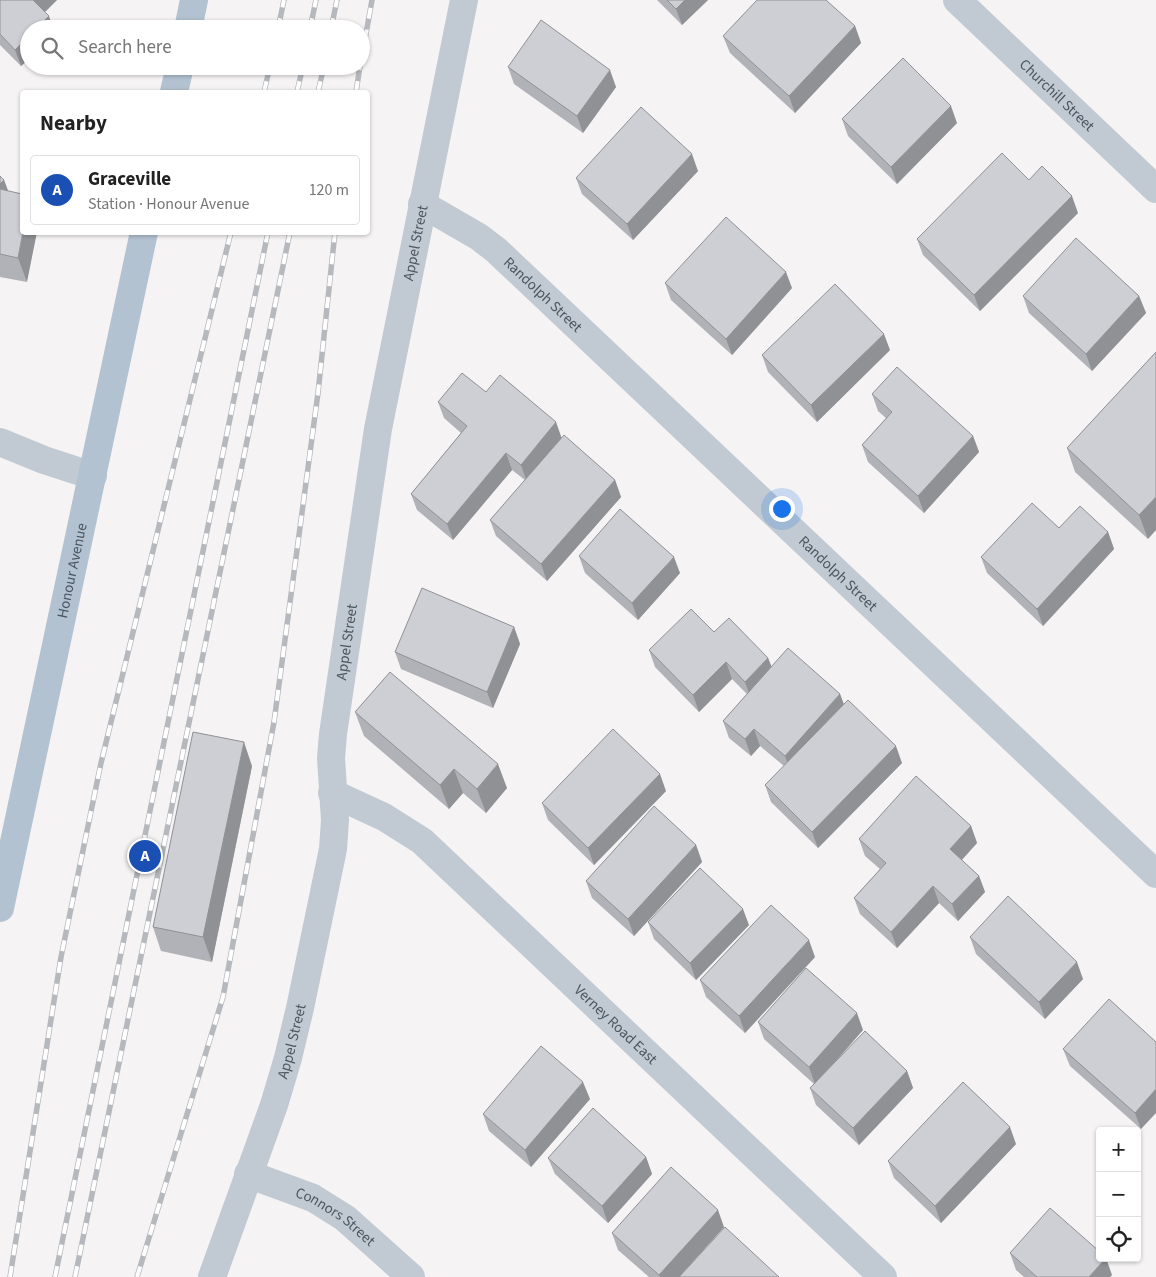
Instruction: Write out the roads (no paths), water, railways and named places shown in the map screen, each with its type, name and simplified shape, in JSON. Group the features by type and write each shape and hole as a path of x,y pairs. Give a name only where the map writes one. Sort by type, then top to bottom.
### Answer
{"main road":[{"path":"190,20 194,0"},
{"path":"174,90 178,75"},
{"name":"Honour Avenue","path":"0,908 143,235"}],"street":[{"name":"Appel Street","path":"212,1277 274,1104 288,1058 327,881 333,849 335,820 331,758 333,734 376,439 464,0"},
{"name":"Churchill Street","path":"957,0 1156,189"},
{"name":"Randolph Street","path":"422,204 479,236 496,250 1156,874"},
{"path":"0,442 44,460 93,476"},
{"name":"Verney Road East","path":"332,793 384,817 422,841 883,1277"},
{"name":"Connors Street","path":"248,1174 312,1198 345,1218 411,1277"}],"railway":[{"path":"280,20 284,0"},
{"path":"312,20 316,0"},
{"path":"333,20 337,0"},
{"path":"368,20 372,0"},
{"path":"264,90 268,75"},
{"path":"297,90 301,75"},
{"path":"318,90 322,75"},
{"path":"356,90 359,75"},
{"path":"10,1277 61,957 101,763 230,235"},
{"path":"55,1277 267,235"},
{"path":"75,1277 289,235"},
{"path":"137,1277 223,997 274,722 318,393 335,235"}],"place":[{"name":"Graceville","path":"145,856"}]}
